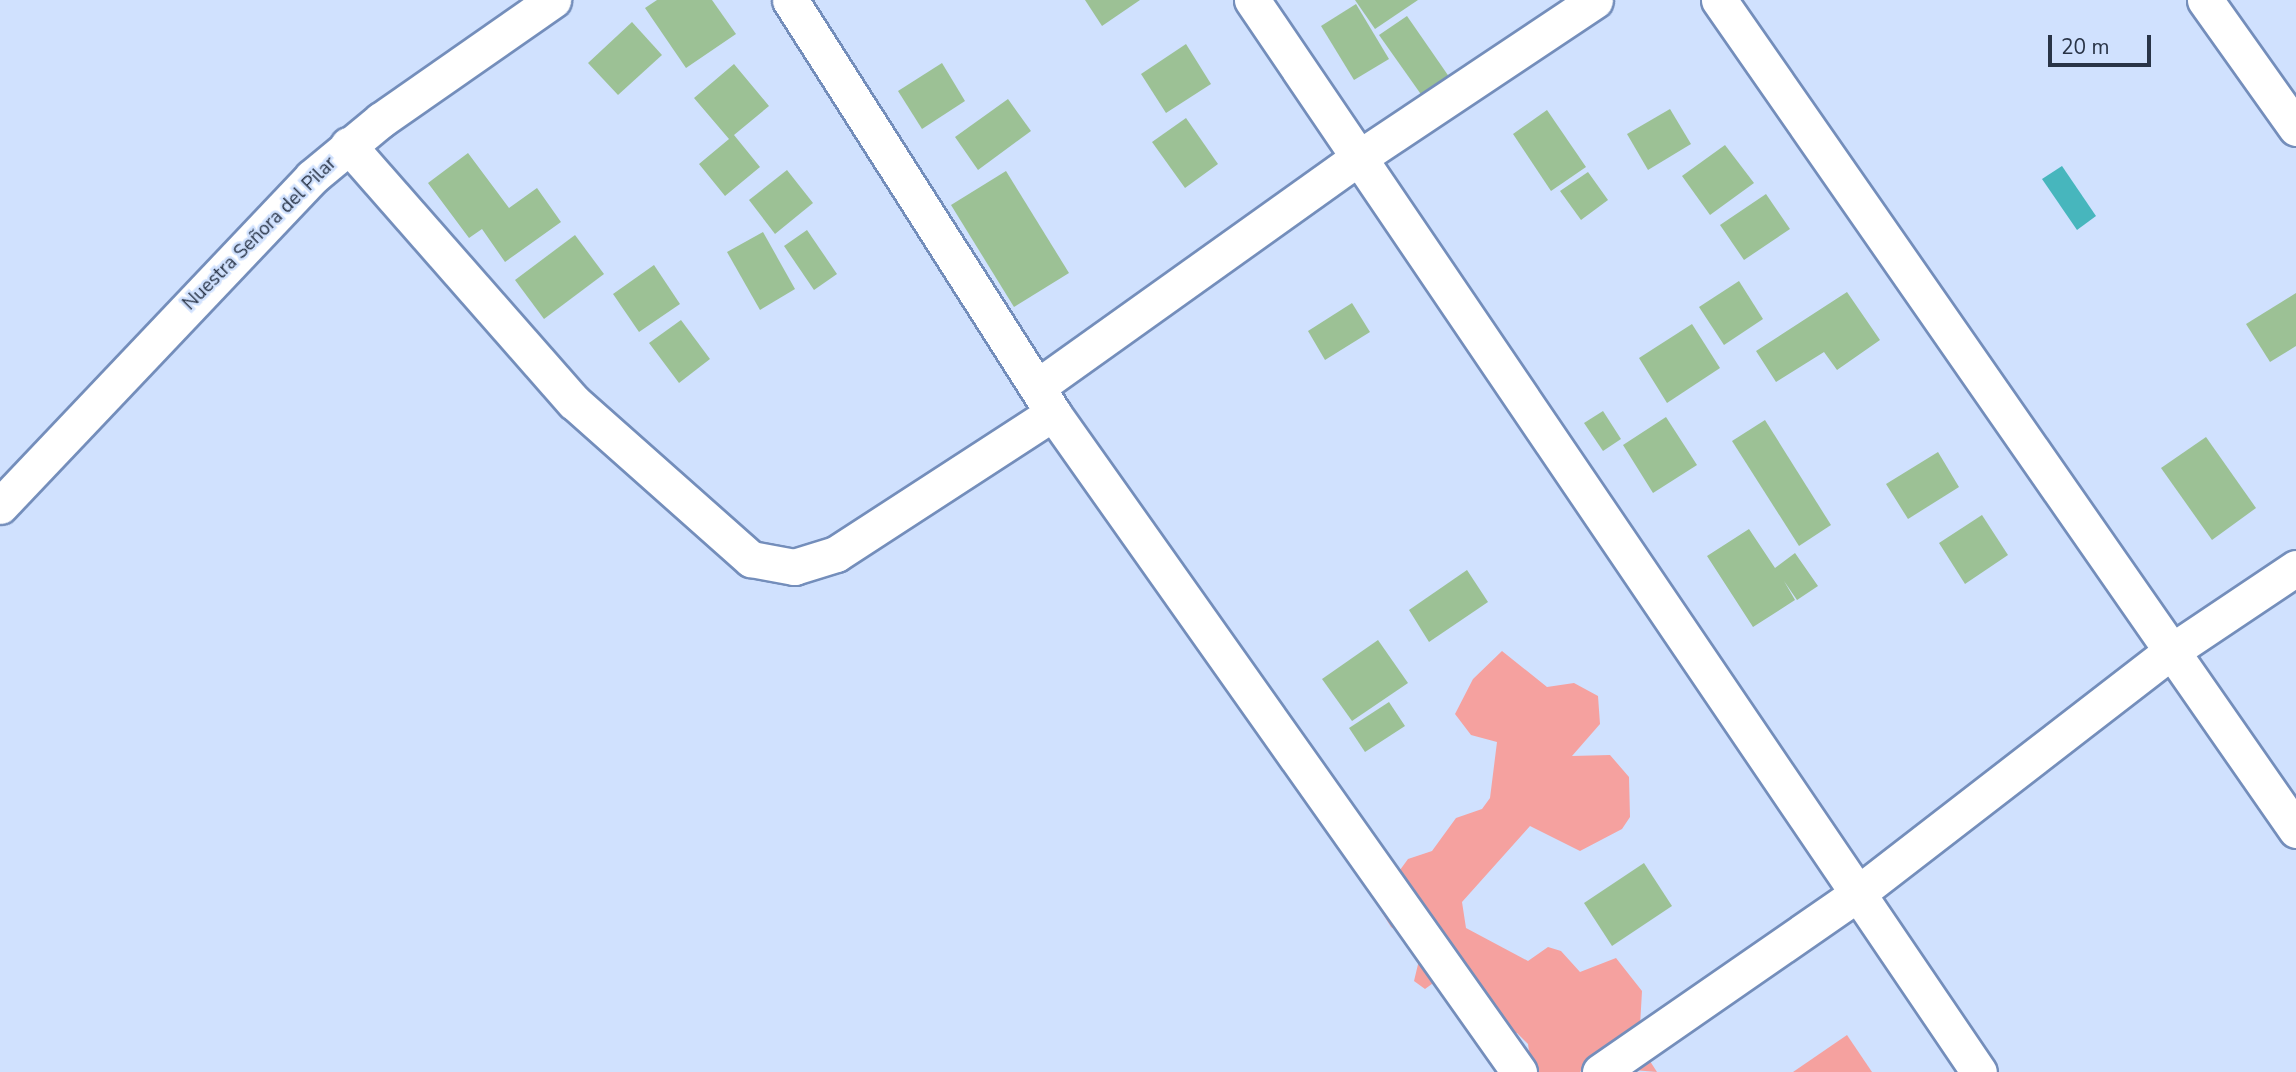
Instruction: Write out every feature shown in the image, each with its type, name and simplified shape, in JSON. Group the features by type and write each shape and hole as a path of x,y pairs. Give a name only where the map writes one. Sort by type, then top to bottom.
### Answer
{"street":[{"name":"Nuestra Señora del Pilar","path":"0,506 348,145 553,0"},
{"path":"790,0 1045,400 1518,1072"},
{"path":"1252,0 1357,159 1979,1072"},
{"path":"348,145 574,402 751,559 794,567 836,554 1045,400 1357,159 1595,0"},
{"path":"1719,0 2169,653 2296,830"},
{"path":"2205,0 2291,112"},
{"path":"1600,1072 1857,894 2169,653 2296,568"}],"shaded area":[{"path":"2062,166 2096,216 2077,230 2042,179"},
{"path":"1502,651 1547,687 1574,683 1598,696 1600,724 1572,756 1610,755 1629,777 1630,817 1622,829 1580,851 1530,826 1462,902 1466,928 1528,961 1548,947 1561,951 1580,972 1616,958 1642,991 1639,1044 1657,1072 1586,1066 1580,1072 1532,1072 1528,1044 1517,1033 1502,1034 1447,973 1425,989 1414,981 1420,956 1415,944 1391,927 1376,903 1408,859 1432,851 1456,818 1482,809 1490,798 1497,742 1471,735 1455,714 1473,679"},
{"path":"1847,1035 1872,1072 1793,1072"}],"building":[{"path":"657,0 712,0 736,34 686,68 645,8"},
{"path":"1085,0 1140,0 1102,26"},
{"path":"1355,0 1418,0 1375,29"},
{"path":"1356,4 1389,59 1354,80 1321,26"},
{"path":"1407,16 1452,81 1425,100 1379,35"},
{"path":"632,22 662,55 618,95 588,63"},
{"path":"1186,44 1211,84 1166,113 1141,74"},
{"path":"942,63 965,101 922,129 898,91"},
{"path":"734,64 769,106 734,135 760,167 725,196 699,164 729,139 694,98"},
{"path":"1008,99 1031,131 978,170 955,137"},
{"path":"1670,109 1691,144 1648,170 1627,134"},
{"path":"1547,110 1586,167 1551,191 1513,134"},
{"path":"1186,118 1218,164 1185,188 1152,142"},
{"path":"1725,145 1754,183 1710,215 1682,176"},
{"path":"468,153 509,208 537,188 561,222 505,262 482,229 469,238 428,183"},
{"path":"787,170 813,203 775,234 749,200"},
{"path":"1006,171 1069,273 1014,307 951,205"},
{"path":"1588,172 1608,200 1581,220 1560,191"},
{"path":"1766,194 1790,229 1744,260 1720,225"},
{"path":"807,230 837,274 814,290 784,246"},
{"path":"763,232 795,289 760,310 727,252"},
{"path":"575,235 604,274 544,319 515,280"},
{"path":"654,265 680,304 639,332 613,294"},
{"path":"1739,281 1763,319 1724,345 1699,307"},
{"path":"1847,292 1880,340 1837,370 1824,352 1776,382 1756,351"},
{"path":"2296,293 2296,346 2270,362 2246,324"},
{"path":"1352,303 1370,332 1325,360 1308,331"},
{"path":"681,320 710,359 679,383 649,343"},
{"path":"1692,324 1720,368 1667,403 1639,358"},
{"path":"1603,411 1621,439 1603,451 1584,423"},
{"path":"1666,417 1697,465 1653,493 1623,445"},
{"path":"1765,420 1831,525 1799,546 1732,441"},
{"path":"2206,437 2256,508 2212,540 2161,468"},
{"path":"1938,452 1959,487 1908,519 1886,484"},
{"path":"1982,515 2008,555 1965,584 1939,543"},
{"path":"1749,529 1775,568 1795,553 1818,586 1797,600 1784,581 1795,600 1753,627 1707,556"},
{"path":"1467,570 1488,602 1429,642 1409,610"},
{"path":"1378,640 1408,683 1352,721 1322,679"},
{"path":"1389,702 1405,726 1365,752 1349,728"},
{"path":"1644,863 1672,906 1612,946 1584,903"}]}
